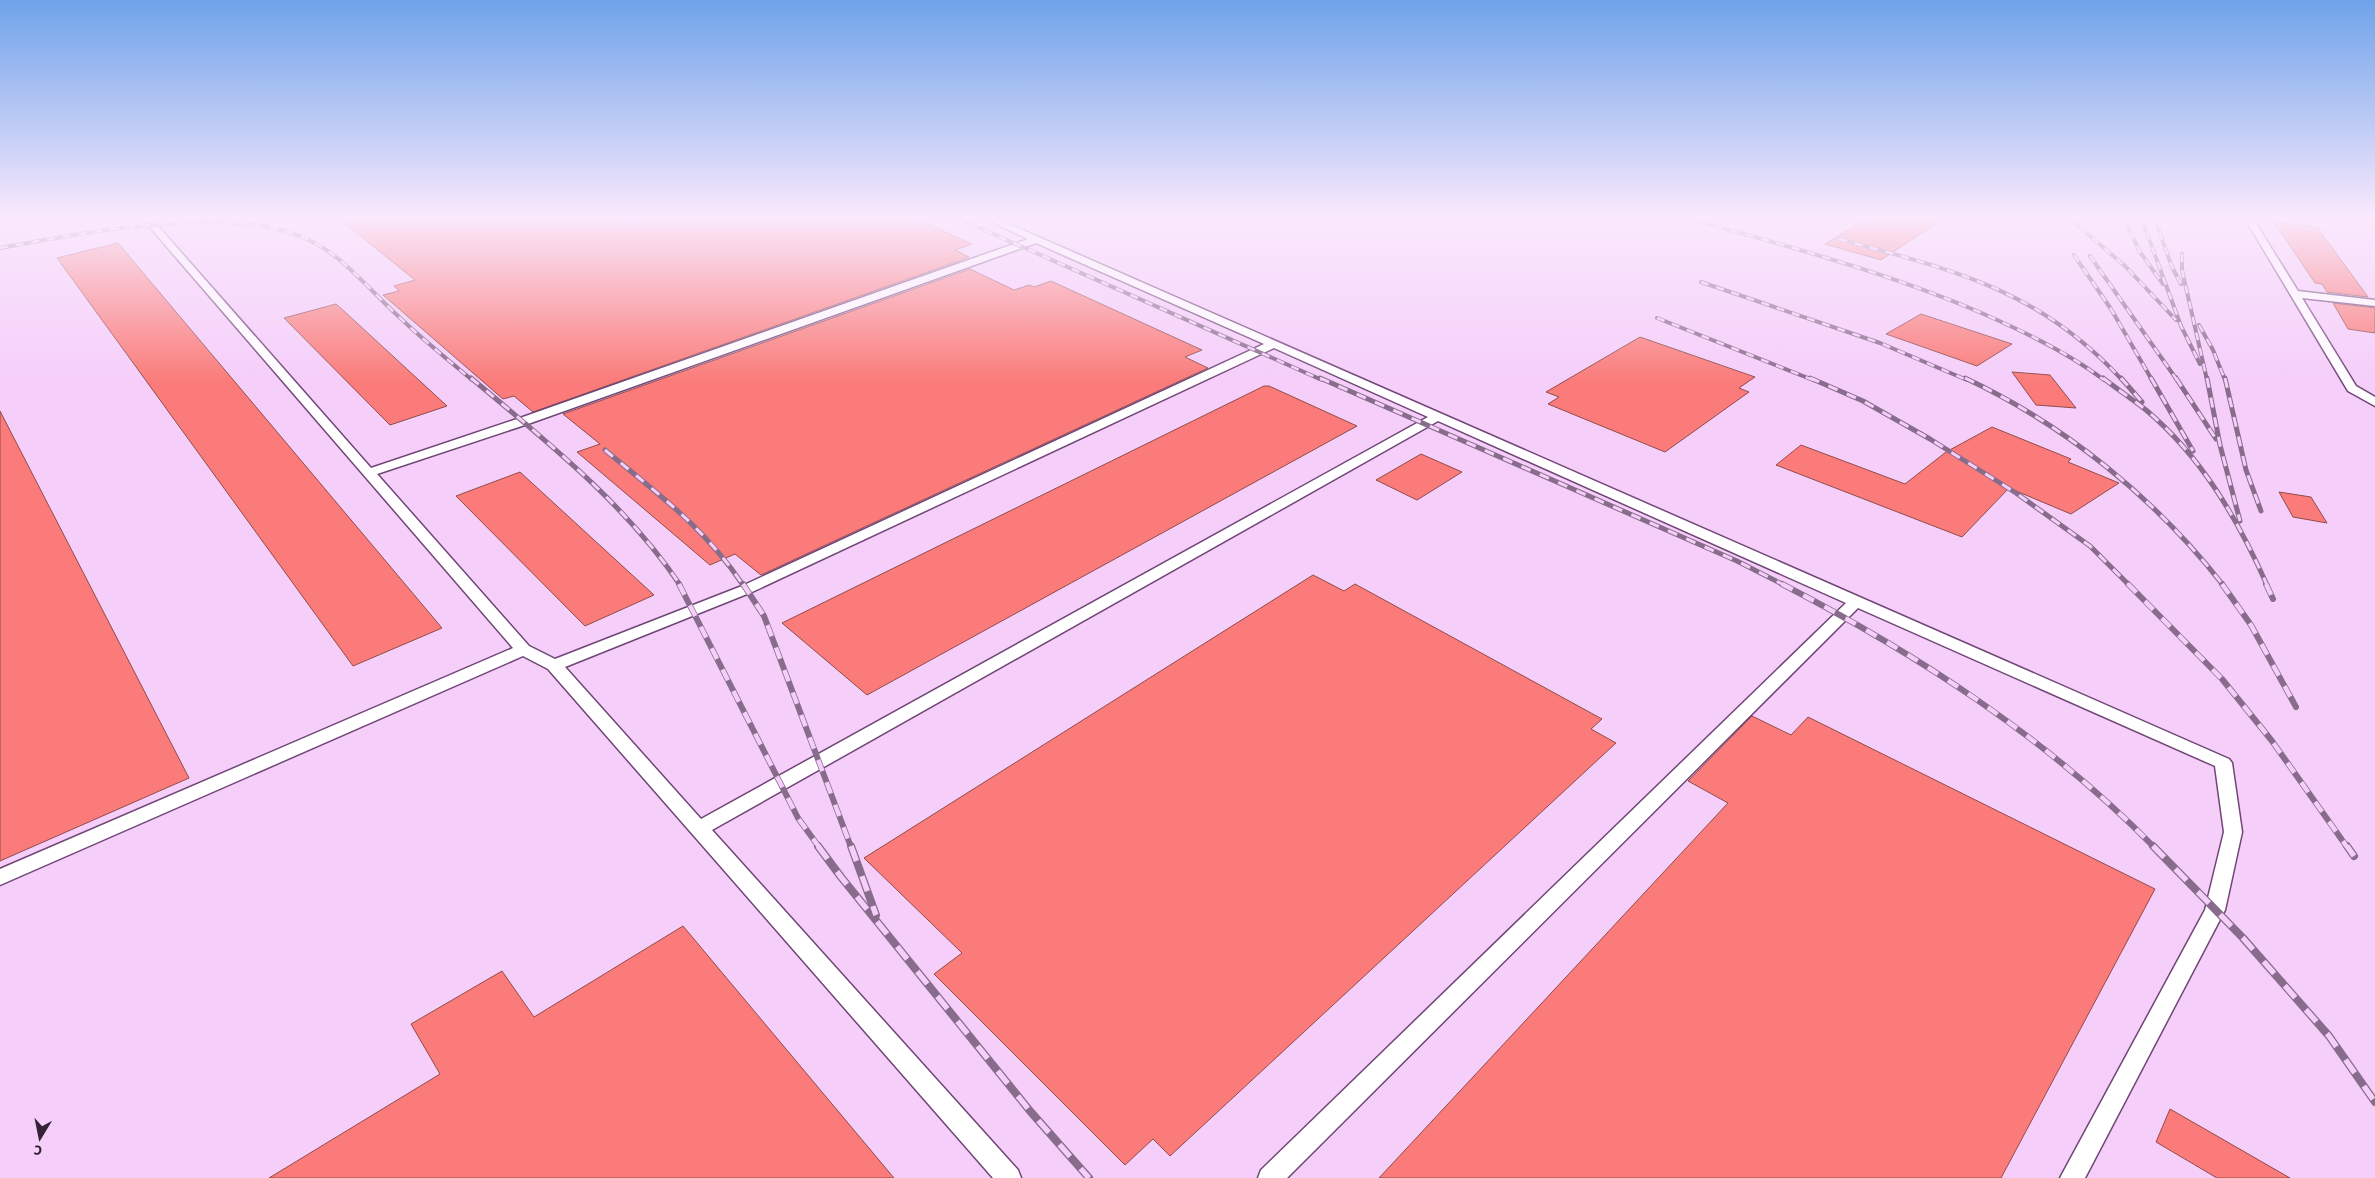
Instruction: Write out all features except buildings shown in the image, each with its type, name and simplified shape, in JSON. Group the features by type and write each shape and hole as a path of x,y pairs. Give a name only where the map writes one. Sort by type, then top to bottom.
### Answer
{"lane":[{"path":"193,272 523,650 554,665 1010,1178"},
{"path":"368,473 524,421 944,272"},
{"path":"1111,272 2223,762 2232,832 2215,910 2072,1178"},
{"path":"2281,272 2352,388 2375,402"},
{"path":"2294,294 2375,304"},
{"path":"554,665 746,589 1274,344"},
{"path":"700,828 1438,416"},
{"path":"1270,1178 1857,601"},
{"path":"0,877 523,650"}],"railway":[{"path":"353,272 415,332 472,380"},
{"path":"1079,272 1322,380"},
{"path":"1871,272 1919,288 1995,319 2065,354 2104,380"},
{"path":"1953,272 1992,287 2026,304 2059,324 2091,349 2122,380"},
{"path":"2086,272 2111,309 2152,380"},
{"path":"2101,272 2177,380"},
{"path":"2131,272 2176,320"},
{"path":"2154,272 2163,284"},
{"path":"2161,272 2181,326 2200,364"},
{"path":"2175,272 2181,284"},
{"path":"2182,272 2207,380"},
{"path":"1701,282 1880,343 1967,380"},
{"path":"1657,318 1813,380"},
{"path":"2199,325 2213,350 2225,380"},
{"path":"471,378 555,449 610,500 659,555 680,585"},
{"path":"1320,378 1737,561 1784,585"},
{"path":"1810,378 1863,401 1930,439 2016,493 2090,546 2128,584"},
{"path":"1965,378 2038,418 2106,466 2168,523 2223,585"},
{"path":"2103,378 2146,410 2166,428 2201,469 2231,513 2267,585"},
{"path":"2121,378 2142,402"},
{"path":"2151,378 2193,451"},
{"path":"2176,378 2216,439"},
{"path":"2207,378 2220,445 2240,521"},
{"path":"2225,378 2246,470 2261,511"},
{"path":"605,450 697,529 713,546 743,585"},
{"path":"679,584 798,818 819,847"},
{"path":"743,584 764,616 851,847"},
{"path":"1782,584 1882,639 1931,669 2025,734 2113,807 2154,847"},
{"path":"2128,584 2222,679 2272,741 2347,847"},
{"path":"2222,584 2251,625 2296,707"},
{"path":"2266,584 2273,599"},
{"path":"818,846 1030,1111 1089,1178"},
{"path":"851,846 876,915"},
{"path":"2347,846 2354,856"},
{"path":"2154,847 2243,938 2329,1036 2375,1102"}]}
